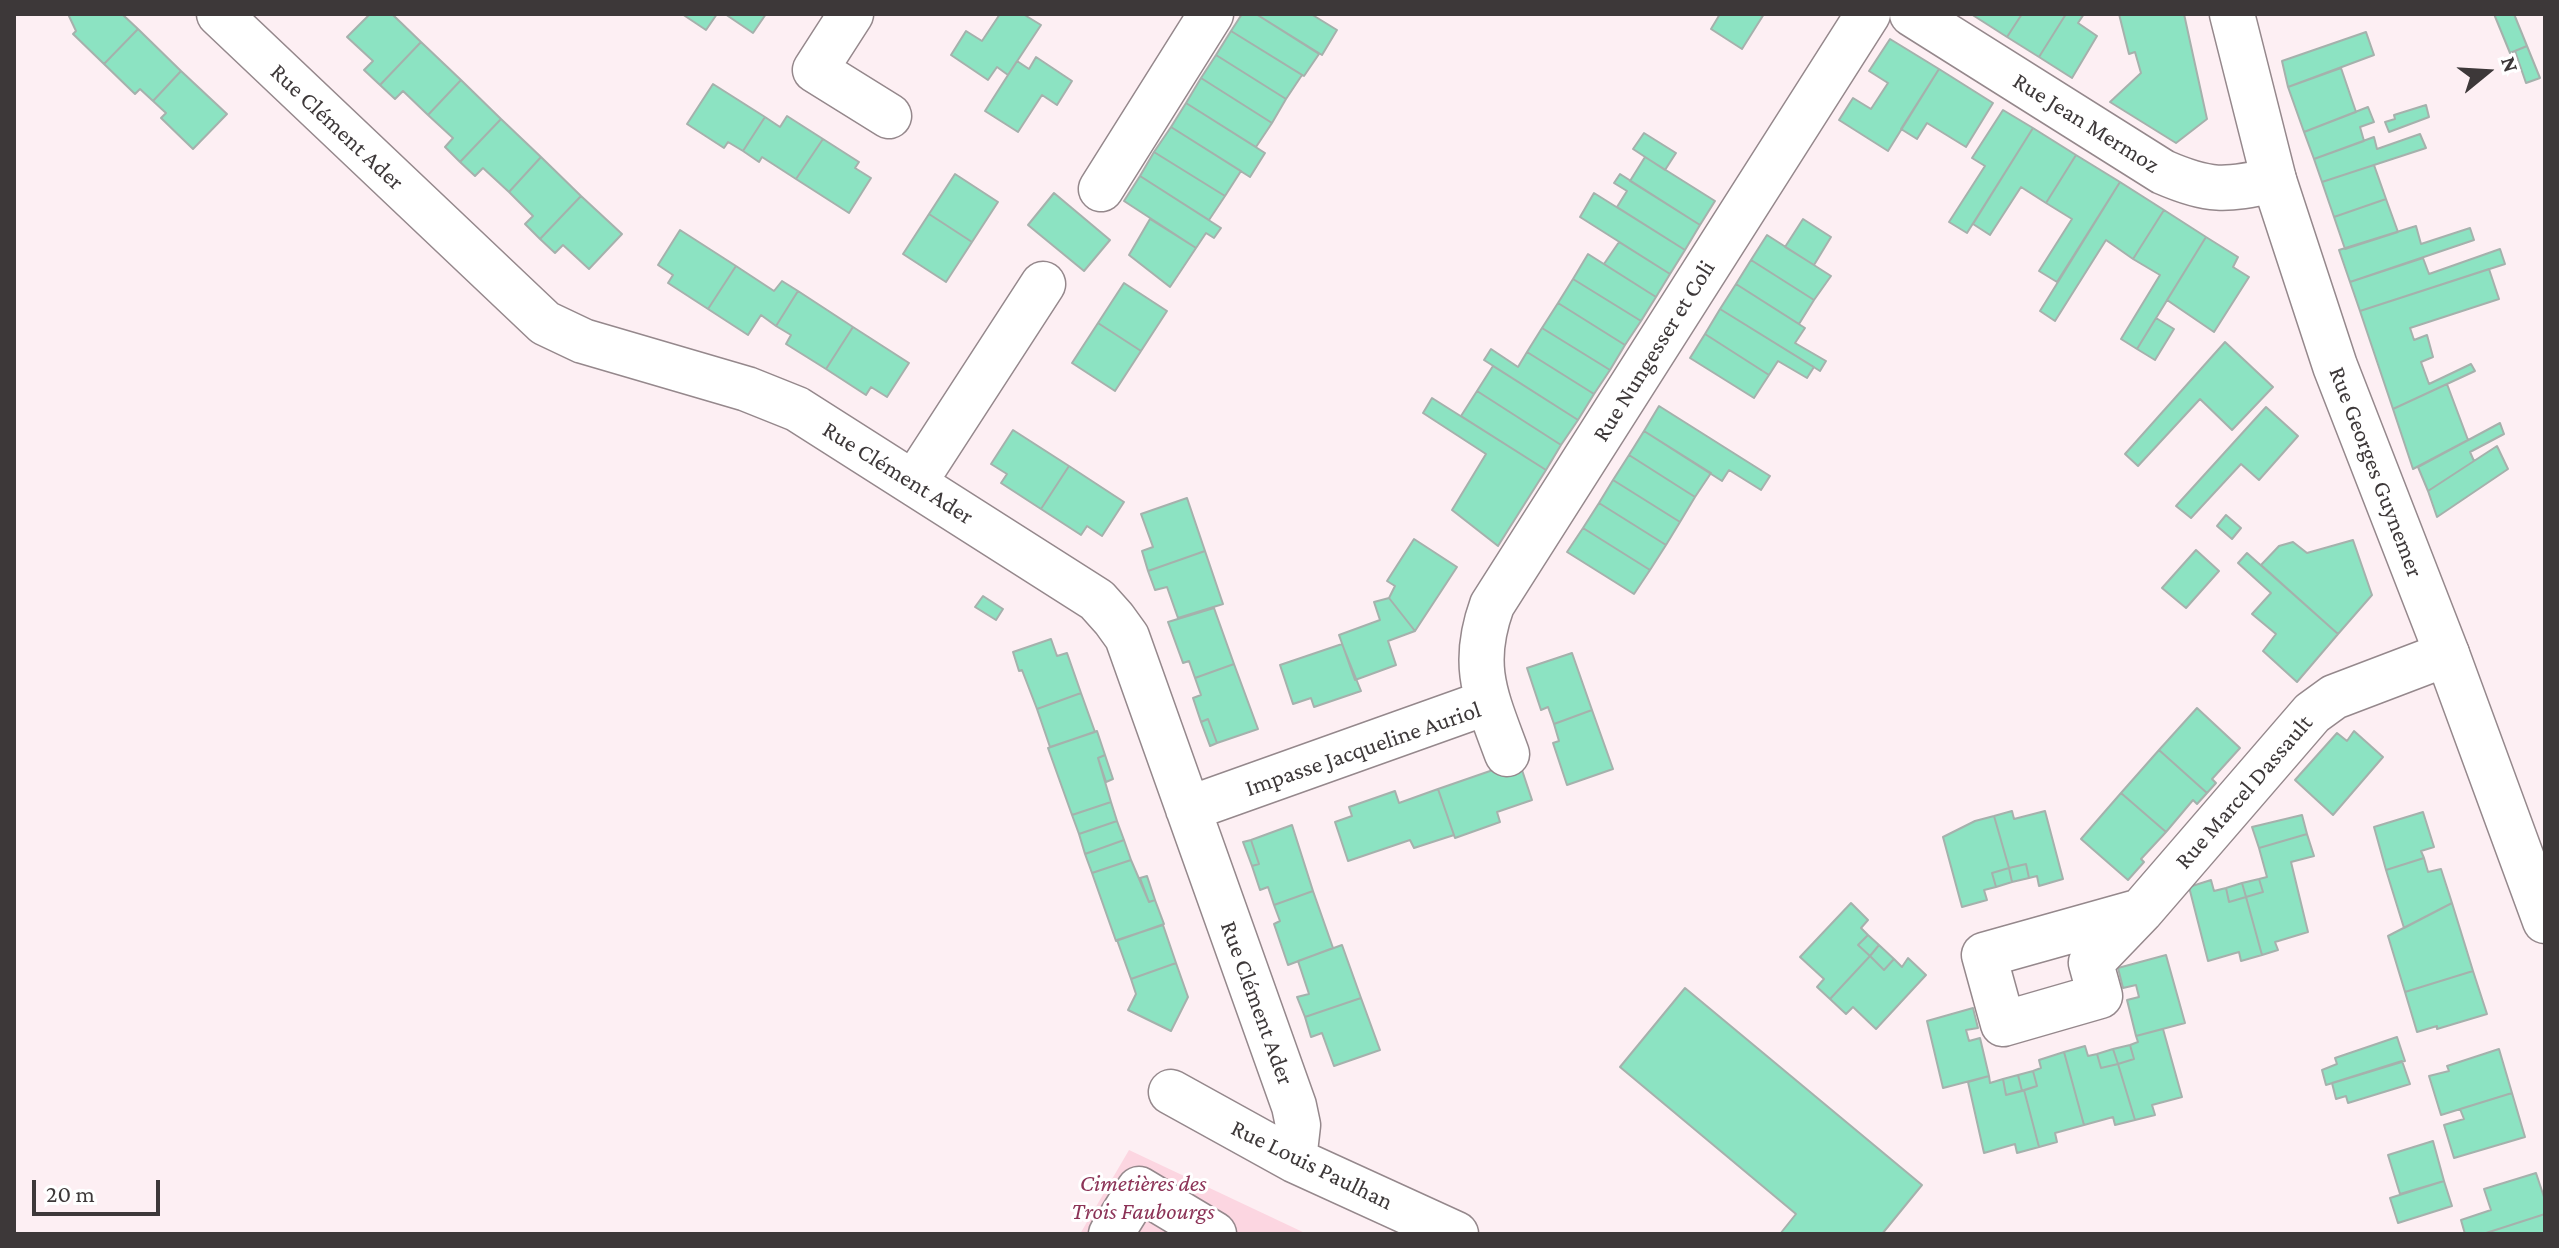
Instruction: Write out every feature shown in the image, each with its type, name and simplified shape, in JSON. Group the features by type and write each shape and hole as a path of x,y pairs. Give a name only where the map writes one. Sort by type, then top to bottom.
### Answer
{"street":[{"name":"Rue Clément Ader","path":"219,14 545,323 583,341 776,399 797,409 1097,600 1127,637 1294,1106 1298,1125 1294,1160"},
{"path":"851,14 815,70 889,116"},
{"path":"1101,189 1211,14"},
{"name":"Rue Nungesser et Coli","path":"1488,702 1483,681 1481,642 1492,605 1868,14"},
{"name":"Rue Jean Mermoz","path":"1912,14 2163,172 2200,186 2221,190 2274,180"},
{"name":"Rue Georges Guynemer","path":"2232,14 2274,180 2335,366 2447,654 2545,921"},
{"path":"914,483 1043,284"},
{"name":"Rue Marcel Dassault","path":"2141,911 2323,703 2447,654"},
{"name":"Impasse Jacqueline Auriol","path":"1188,809 1488,702 1507,754"},
{"name":"Rue Louis Paulhan","path":"1171,1092 1294,1160 1456,1234"},
{"path":"1111,1234 1139,1189 1214,1234"}],"green space":[{"name":"Cimetières des Trois Faubourgs","path":"1129,1150 1307,1234 1080,1234"}],"building":[{"path":"68,14 122,14 138,29 104,64 73,34 76,31"},
{"path":"370,14 392,14 421,42 380,85 364,70 373,61 347,37"},
{"path":"682,14 717,14 706,30"},
{"path":"725,14 766,14 753,33"},
{"path":"1000,14 1023,14 1041,25 1008,75 997,67 988,80 951,55 966,31 982,41"},
{"path":"1242,14 1256,14 1319,54 1304,76 1231,31"},
{"path":"1256,14 1311,14 1337,30 1322,55"},
{"path":"1720,14 1764,14 1742,49 1711,29"},
{"path":"1971,14 2022,14 2007,37"},
{"path":"2022,14 2066,14 2039,57 2007,37"},
{"path":"2066,14 2084,14 2078,23 2097,36 2072,78 2039,57"},
{"path":"2119,14 2184,14 2207,119 2176,143 2110,102 2141,73 2135,52 2129,54"},
{"path":"2494,14 2514,14 2527,46 2510,53"},
{"path":"138,29 181,71 153,101 140,89 135,94 104,64"},
{"path":"1231,31 1302,75 1286,99 1216,55"},
{"path":"2366,32 2374,55 2288,87 2282,61"},
{"path":"1890,39 1939,69 1888,151 1839,120 1853,98 1871,109 1888,83 1869,71"},
{"path":"421,42 461,80 428,115 403,91 395,99 380,85"},
{"path":"2527,46 2540,78 2526,83 2515,51"},
{"path":"1216,55 1286,99 1272,123 1201,78"},
{"path":"1036,57 1072,81 1057,105 1042,95 1018,132 985,111 1017,61 1029,69"},
{"path":"2341,68 2356,112 2304,132 2288,87"},
{"path":"1939,69 1993,103 1966,147 1927,123 1917,139 1901,129"},
{"path":"181,71 227,114 193,149 161,118 166,113 153,101"},
{"path":"1201,78 1272,123 1256,147 1186,103"},
{"path":"461,80 501,119 460,162 445,147 453,138 428,115"},
{"path":"713,84 765,117 743,151 728,142 724,148 687,124"},
{"path":"1186,103 1265,153 1250,177 1171,127"},
{"path":"2426,105 2429,117 2389,132 2385,122 2395,119 2394,115"},
{"path":"2368,107 2374,122 2360,127 2364,141 2314,159 2304,132"},
{"path":"2003,110 2033,128 1967,233 1949,222 1985,166 1972,158"},
{"path":"787,116 823,139 796,179 762,157 759,162 743,151 765,117 780,127"},
{"path":"501,119 541,157 509,192 483,168 475,176 460,162"},
{"path":"1171,127 1241,171 1225,196 1154,152"},
{"path":"2033,128 2076,155 2046,203 2021,187 1990,235 1973,224"},
{"path":"1644,133 1676,153 1665,170 1633,149"},
{"path":"2420,134 2426,148 2322,182 2314,159 2374,137 2377,149"},
{"path":"823,139 859,162 855,168 871,178 849,213 796,179"},
{"path":"1154,152 1225,196 1209,220 1140,176"},
{"path":"2076,155 2120,182 2057,282 2039,271 2072,219 2046,203"},
{"path":"541,157 581,196 540,239 525,224 533,216 509,192"},
{"path":"1645,157 1715,201 1700,225 1630,181"},
{"path":"2374,165 2386,199 2334,217 2322,182"},
{"path":"955,174 998,202 972,242 929,214"},
{"path":"1620,174 1700,225 1685,250 1617,207 1627,191 1614,183"},
{"path":"1140,176 1221,228 1214,238 1206,233 1196,248 1124,201"},
{"path":"2120,182 2164,210 2133,259 2106,240 2055,321 2040,311"},
{"path":"1054,193 1110,240 1084,271 1028,225"},
{"path":"1594,193 1685,250 1670,274 1580,217"},
{"path":"581,196 622,234 589,269 563,245 555,253 540,239"},
{"path":"2386,199 2398,232 2345,249 2334,217"},
{"path":"2164,210 2206,237 2137,349 2121,339 2160,275 2133,259"},
{"path":"929,214 972,242 946,282 903,254"},
{"path":"1150,219 1196,248 1170,287 1129,255"},
{"path":"1803,219 1831,237 1814,265 1785,247"},
{"path":"2416,226 2421,244 2470,228 2474,240 2350,282 2339,250"},
{"path":"680,230 736,266 708,309 668,283 673,275 658,265"},
{"path":"1767,235 1831,276 1814,300 1751,260"},
{"path":"2206,237 2238,257 2233,267 2249,277 2214,332 2167,300"},
{"path":"1619,242 1670,274 1656,297 1604,264"},
{"path":"2500,249 2505,264 2360,311 2350,282 2423,258 2429,274"},
{"path":"1588,254 1656,297 1641,321 1573,279"},
{"path":"1751,260 1814,300 1799,324 1736,284"},
{"path":"736,266 774,291 782,281 798,291 776,326 761,315 748,335 708,309"},
{"path":"2489,269 2499,299 2410,328 2414,340 2427,335 2433,357 2421,362 2429,384 2471,364 2475,371 2393,409 2360,311"},
{"path":"1573,279 1641,321 1625,345 1558,303"},
{"path":"1124,283 1167,311 1141,351 1098,323"},
{"path":"1736,284 1805,328 1795,343 1826,361 1820,371 1720,309"},
{"path":"798,291 853,327 826,369 786,344 791,335 776,326"},
{"path":"1558,303 1625,345 1610,370 1542,328"},
{"path":"1720,309 1814,367 1807,378 1778,361 1769,375 1705,334"},
{"path":"2156,318 2174,329 2155,360 2137,349"},
{"path":"1098,323 1141,351 1115,391 1072,363"},
{"path":"853,327 909,363 887,397 871,387 866,395 826,369"},
{"path":"1542,328 1610,370 1594,394 1527,352"},
{"path":"1705,334 1769,375 1754,398 1690,358"},
{"path":"2225,342 2273,387 2232,430 2200,399 2138,466 2125,454"},
{"path":"1491,349 1518,367 1527,352 1594,394 1578,420 1484,360"},
{"path":"1493,366 1578,420 1561,445 1477,391"},
{"path":"2447,384 2468,440 2413,469 2393,409"},
{"path":"1477,391 1561,445 1546,470 1461,416"},
{"path":"1432,398 1546,470 1498,546 1452,510 1486,454 1423,413"},
{"path":"1659,406 1770,476 1761,490 1729,470 1722,481 1644,431"},
{"path":"2266,407 2298,436 2259,480 2241,464 2191,518 2176,506"},
{"path":"2500,423 2504,434 2470,452 2474,461 2428,491 2418,467"},
{"path":"1013,430 1069,466 1041,509 1001,483 1007,474 991,464"},
{"path":"1644,431 1711,473 1695,497 1629,455"},
{"path":"2497,446 2508,469 2437,517 2428,491"},
{"path":"1629,455 1695,497 1680,522 1613,480"},
{"path":"1069,466 1124,502 1102,536 1087,526 1081,535 1041,509"},
{"path":"1613,480 1680,522 1666,545 1599,503"},
{"path":"1187,498 1205,551 1148,571 1142,551 1153,547 1141,514"},
{"path":"1599,503 1666,545 1650,570 1583,528"},
{"path":"2226,515 2241,528 2232,539 2217,526"},
{"path":"1583,528 1650,570 1634,594 1567,552"},
{"path":"1414,539 1457,567 1415,631 1389,598 1395,586 1387,581"},
{"path":"2353,540 2372,595 2338,634 2261,565 2279,546 2293,542 2307,553"},
{"path":"2196,550 2219,571 2186,608 2162,588"},
{"path":"1205,551 1223,604 1178,618 1167,587 1155,590 1148,571"},
{"path":"2247,553 2338,634 2297,682 2263,651 2276,634 2252,614 2271,593 2238,563"},
{"path":"983,596 1003,609 996,620 975,607"},
{"path":"1389,598 1415,631 1388,641 1396,665 1355,680 1339,635 1380,620 1374,602"},
{"path":"1214,608 1234,664 1195,678 1189,661 1183,663 1168,622"},
{"path":"1051,639 1057,656 1067,653 1081,693 1037,709 1013,652"},
{"path":"1342,644 1361,691 1314,707 1311,698 1293,704 1280,665"},
{"path":"1572,653 1592,710 1554,724 1548,707 1541,710 1527,668"},
{"path":"1234,664 1258,729 1217,743 1208,719 1201,722 1193,698 1201,695 1195,678"},
{"path":"1081,693 1095,732 1050,747 1037,709"},
{"path":"2197,708 2240,748 2212,779 2216,783 2207,793 2159,750"},
{"path":"1592,710 1613,769 1567,785 1553,743 1559,741 1554,724"},
{"path":"1208,719 1217,743 1210,746 1201,722"},
{"path":"1097,731 1105,755 1098,758 1111,802 1072,815 1048,748"},
{"path":"2354,731 2383,757 2333,815 2295,780 2337,733 2347,741"},
{"path":"2159,750 2207,793 2197,804 2193,800 2166,832 2121,793"},
{"path":"1105,755 1113,779 1106,782 1098,758"},
{"path":"1519,761 1532,800 1497,812 1500,822 1455,838 1438,789"},
{"path":"1438,789 1454,835 1414,848 1410,840 1348,861 1335,822 1352,816 1349,807 1395,791 1399,803"},
{"path":"2121,793 2166,832 2141,859 2144,862 2128,880 2081,839"},
{"path":"1111,802 1117,821 1079,834 1072,815"},
{"path":"2012,811 2014,819 2045,811 2063,879 2039,886 2037,876 2029,878 2026,864 2009,868 1994,816"},
{"path":"2423,812 2434,847 2421,851 2424,858 2386,870 2374,827"},
{"path":"2302,815 2307,834 2259,848 2252,827"},
{"path":"1994,816 2009,868 1992,873 1996,887 1984,890 1987,900 1962,907 1943,837 1975,821"},
{"path":"1117,821 1124,840 1085,854 1079,834"},
{"path":"1292,825 1313,891 1274,905 1268,887 1260,890 1252,866 1259,864 1251,840"},
{"path":"2307,834 2314,856 2291,862 2308,932 2275,942 2278,950 2262,955 2246,897 2263,892 2259,879 2267,877 2259,848"},
{"path":"1124,840 1131,860 1092,873 1085,854"},
{"path":"1251,840 1259,864 1252,866 1243,842"},
{"path":"2424,858 2428,872 2441,869 2452,903 2404,928 2386,870"},
{"path":"1131,860 1149,902 1155,900 1164,924 1116,941 1092,873"},
{"path":"2026,864 2029,878 2012,882 2009,868"},
{"path":"2009,868 2012,882 1996,887 1992,873"},
{"path":"1147,876 1155,900 1149,902 1140,878"},
{"path":"2259,879 2263,892 2246,897 2242,883"},
{"path":"2211,880 2214,891 2226,888 2229,902 2246,897 2262,955 2241,961 2239,952 2208,961 2189,887"},
{"path":"2242,883 2246,897 2229,902 2226,888"},
{"path":"1313,891 1333,948 1288,965 1274,924 1280,921 1274,905"},
{"path":"1851,903 1868,920 1861,928 1868,935 1858,945 1870,956 1830,999 1817,987 1824,979 1800,957"},
{"path":"2452,903 2473,971 2405,992 2388,936"},
{"path":"1163,925 1176,963 1131,979 1117,940"},
{"path":"1868,935 1879,945 1870,956 1858,945"},
{"path":"1342,945 1361,998 1305,1017 1297,997 1309,994 1298,961"},
{"path":"1879,945 1894,959 1884,970 1870,956"},
{"path":"2166,955 2185,1023 2136,1036 2127,1000 2139,997 2136,985 2123,988 2118,968"},
{"path":"1870,956 1884,970 1894,959 1902,967 1908,958 1926,975 1876,1029 1853,1007 1846,1014 1830,999"},
{"path":"1176,963 1188,997 1171,1031 1128,1010 1136,994 1131,979"},
{"path":"2473,971 2487,1014 2417,1032 2405,992"},
{"path":"1685,988 1922,1185 1882,1234 1780,1234 1796,1214 1620,1067"},
{"path":"1361,998 1380,1050 1334,1066 1322,1033 1311,1037 1305,1017"},
{"path":"1973,1008 1978,1028 1966,1030 1969,1041 1980,1038 1989,1076 1943,1088 1927,1021"},
{"path":"2163,1029 2182,1097 2152,1105 2155,1115 2135,1120 2118,1064 2134,1059 2130,1045 2138,1042 2136,1036"},
{"path":"2397,1037 2405,1061 2326,1085 2322,1070 2337,1064 2335,1058"},
{"path":"2130,1045 2134,1059 2118,1064 2113,1049"},
{"path":"2085,1046 2088,1056 2097,1054 2101,1068 2118,1064 2135,1120 2115,1125 2113,1117 2084,1125 2064,1052"},
{"path":"2113,1049 2118,1064 2101,1068 2097,1054"},
{"path":"2499,1049 2512,1093 2441,1115 2429,1076 2449,1071 2447,1066"},
{"path":"2064,1052 2084,1125 2055,1133 2057,1142 2039,1147 2024,1090 2037,1086 2033,1071 2041,1068 2039,1060"},
{"path":"2402,1061 2410,1084 2348,1103 2346,1096 2336,1099 2332,1083"},
{"path":"2033,1071 2037,1086 2022,1091 2018,1075"},
{"path":"2018,1075 2022,1091 2006,1095 2003,1079"},
{"path":"1989,1076 1990,1083 2003,1079 2006,1095 2024,1090 2039,1147 2017,1153 2015,1144 1984,1153 1968,1082"},
{"path":"2512,1093 2525,1137 2454,1158 2444,1125 2464,1119 2460,1109"},
{"path":"2433,1141 2444,1181 2400,1194 2388,1155"},
{"path":"2536,1173 2545,1200 2545,1214 2483,1234 2465,1234 2461,1220 2491,1210 2484,1189"},
{"path":"2444,1181 2452,1206 2398,1223 2390,1198"},
{"path":"2545,1214 2545,1234 2483,1234"}]}
